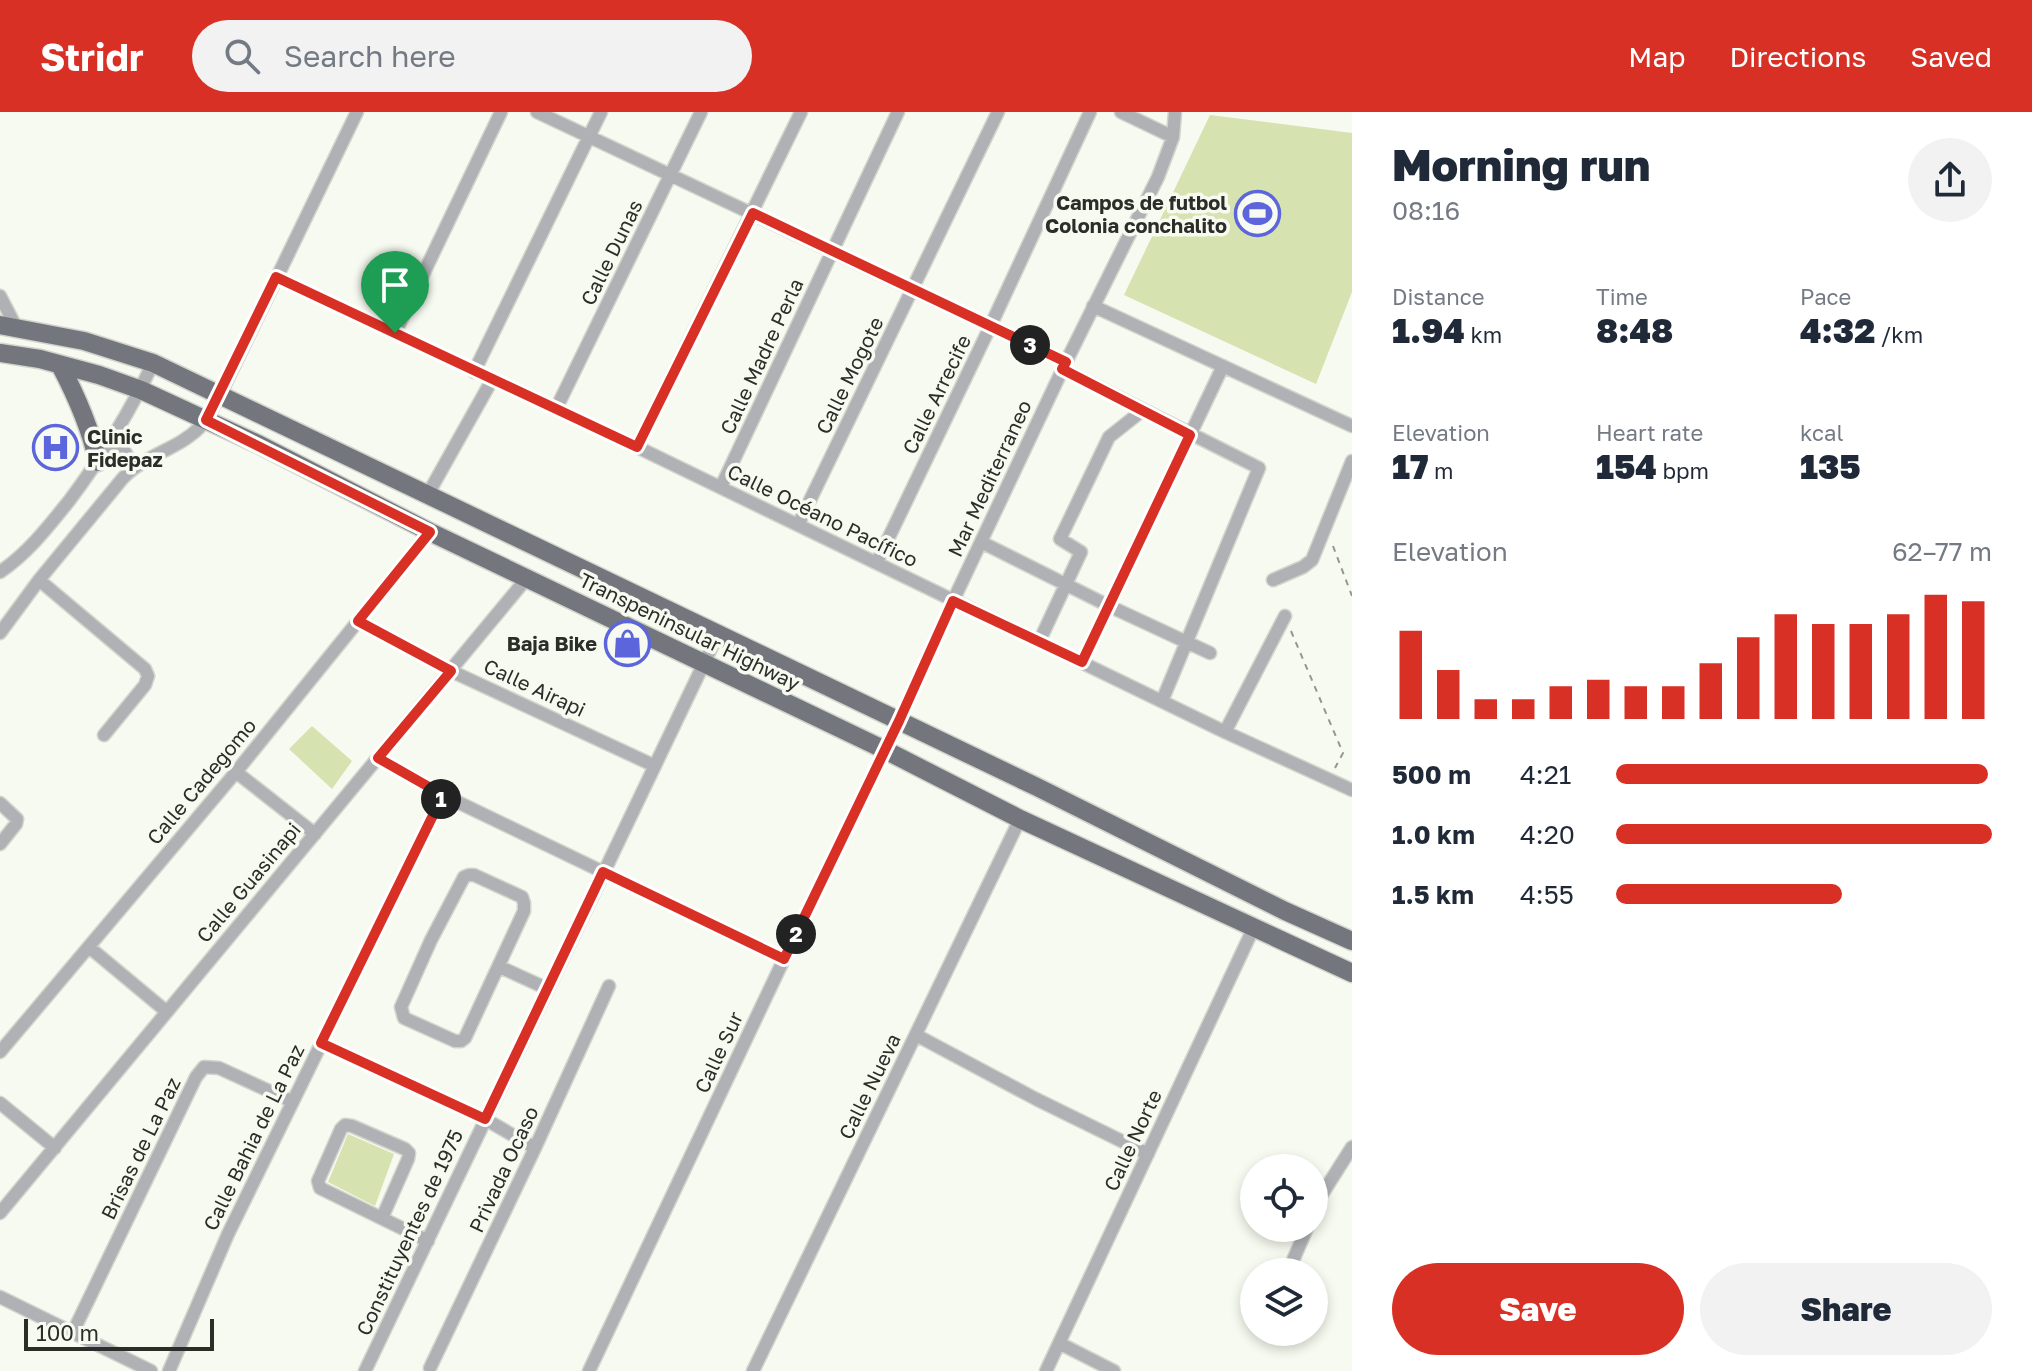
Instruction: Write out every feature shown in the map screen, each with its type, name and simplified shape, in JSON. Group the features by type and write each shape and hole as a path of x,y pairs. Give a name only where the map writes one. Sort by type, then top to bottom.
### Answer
{"main road":[{"name":"Transpeninsular Highway","path":"8,326 84,341 153,363 1352,941"},
{"name":"Transpeninsular Highway","path":"0,353 40,359 141,390 705,662 1020,819 1352,973"},
{"path":"60,365 88,423 98,462"}],"street":[{"path":"0,633 6,618 131,469 190,436 206,420 357,112"},
{"path":"395,333 501,112"},
{"path":"537,112 990,327 1190,435 1259,468 1162,701"},
{"path":"474,372 601,112"},
{"name":"Calle Dunas","path":"556,409 701,112"},
{"path":"637,447 801,112"},
{"name":"Calle Madre Perla","path":"721,487 898,112"},
{"name":"Calle Mogote","path":"798,525 998,112"},
{"name":"Calle Arrecife","path":"877,562 1090,112"},
{"path":"1121,112 1173,137"},
{"name":"Mar Mediterraneo","path":"885,750 1064,365 1158,177 1173,137 1175,112"},
{"name":"Calle Océano Pacífico","path":"276,277 1352,790"},
{"path":"0,296 8,326"},
{"path":"1093,306 1352,426"},
{"path":"0,572 44,533 98,462 141,390 153,363"},
{"path":"1082,662 1223,366"},
{"path":"428,494 492,380"},
{"path":"1039,642 1081,552 1060,539 1109,437 1143,410"},
{"path":"111,443 118,445 127,455 131,469"},
{"path":"1273,580 1308,565 1312,560 1352,461"},
{"name":"Calle Cadegomo","path":"0,1052 236,772 430,532"},
{"path":"981,542 1210,653"},
{"name":"Calle Guasinapi","path":"0,1213 527,578"},
{"path":"39,580 145,669 148,676 145,685 104,735"},
{"path":"1225,732 1285,616"},
{"name":"Calle Airapi","path":"358,621 451,671 655,766"},
{"name":"Constituyentes de 1975","path":"365,1371 718,634"},
{"name":"Calle Sur","path":"589,1371 885,750"},
{"path":"378,758 443,795 784,959"},
{"path":"236,772 315,834"},
{"name":"Calle Bahia de La Paz","path":"169,1371 228,1234 291,1101 443,795"},
{"path":"0,803 17,819 0,844"},
{"name":"Calle Nueva","path":"753,1371 1020,819"},
{"path":"469,875 522,897 524,911 500,967 461,1041 404,1018 401,1007 431,940 464,877 469,875"},
{"name":"Calle Norte","path":"1046,1371 1254,927"},
{"path":"89,947 167,1012"},
{"path":"500,967 548,989"},
{"name":"Privada Ocaso","path":"430,1368 609,986"},
{"path":"916,1035 1148,1154"},
{"path":"321,1043 485,1119 535,1148"},
{"name":"Brisas de La Paz","path":"73,1332 196,1077 204,1067 219,1068 291,1101"},
{"path":"0,1103 55,1148"},
{"path":"382,1218 409,1153 345,1125 318,1181 320,1188 428,1241"},
{"path":"1328,1185 1352,1147"},
{"path":"0,1297 151,1371"},
{"path":"1059,1343 1114,1371"}],"path":[{"path":"1325,526 1352,596"},
{"path":"1285,616 1343,753 1328,780"}],"green space":[{"name":"Campos de futbol Colonia conchalito","path":"1210,115 1352,133 1352,292 1316,384 1124,295"},
{"path":"312,726 352,761 332,789 289,749"},
{"path":"348,1134 394,1154 375,1206 328,1182"}],"place":[{"name":"Campos de futbol Colonia conchalito","path":"1258,213"},
{"name":"Clinic Fidepaz","path":"56,448"},
{"name":"Baja Bike","path":"628,643"}],"route":[{"path":"753,213 1066,362 1062,369 1190,435 1082,662 953,601 784,959 603,872 485,1119 321,1043 443,795 378,758 451,671 358,621 430,532 206,420 276,277 395,333 637,447 753,213"}]}
